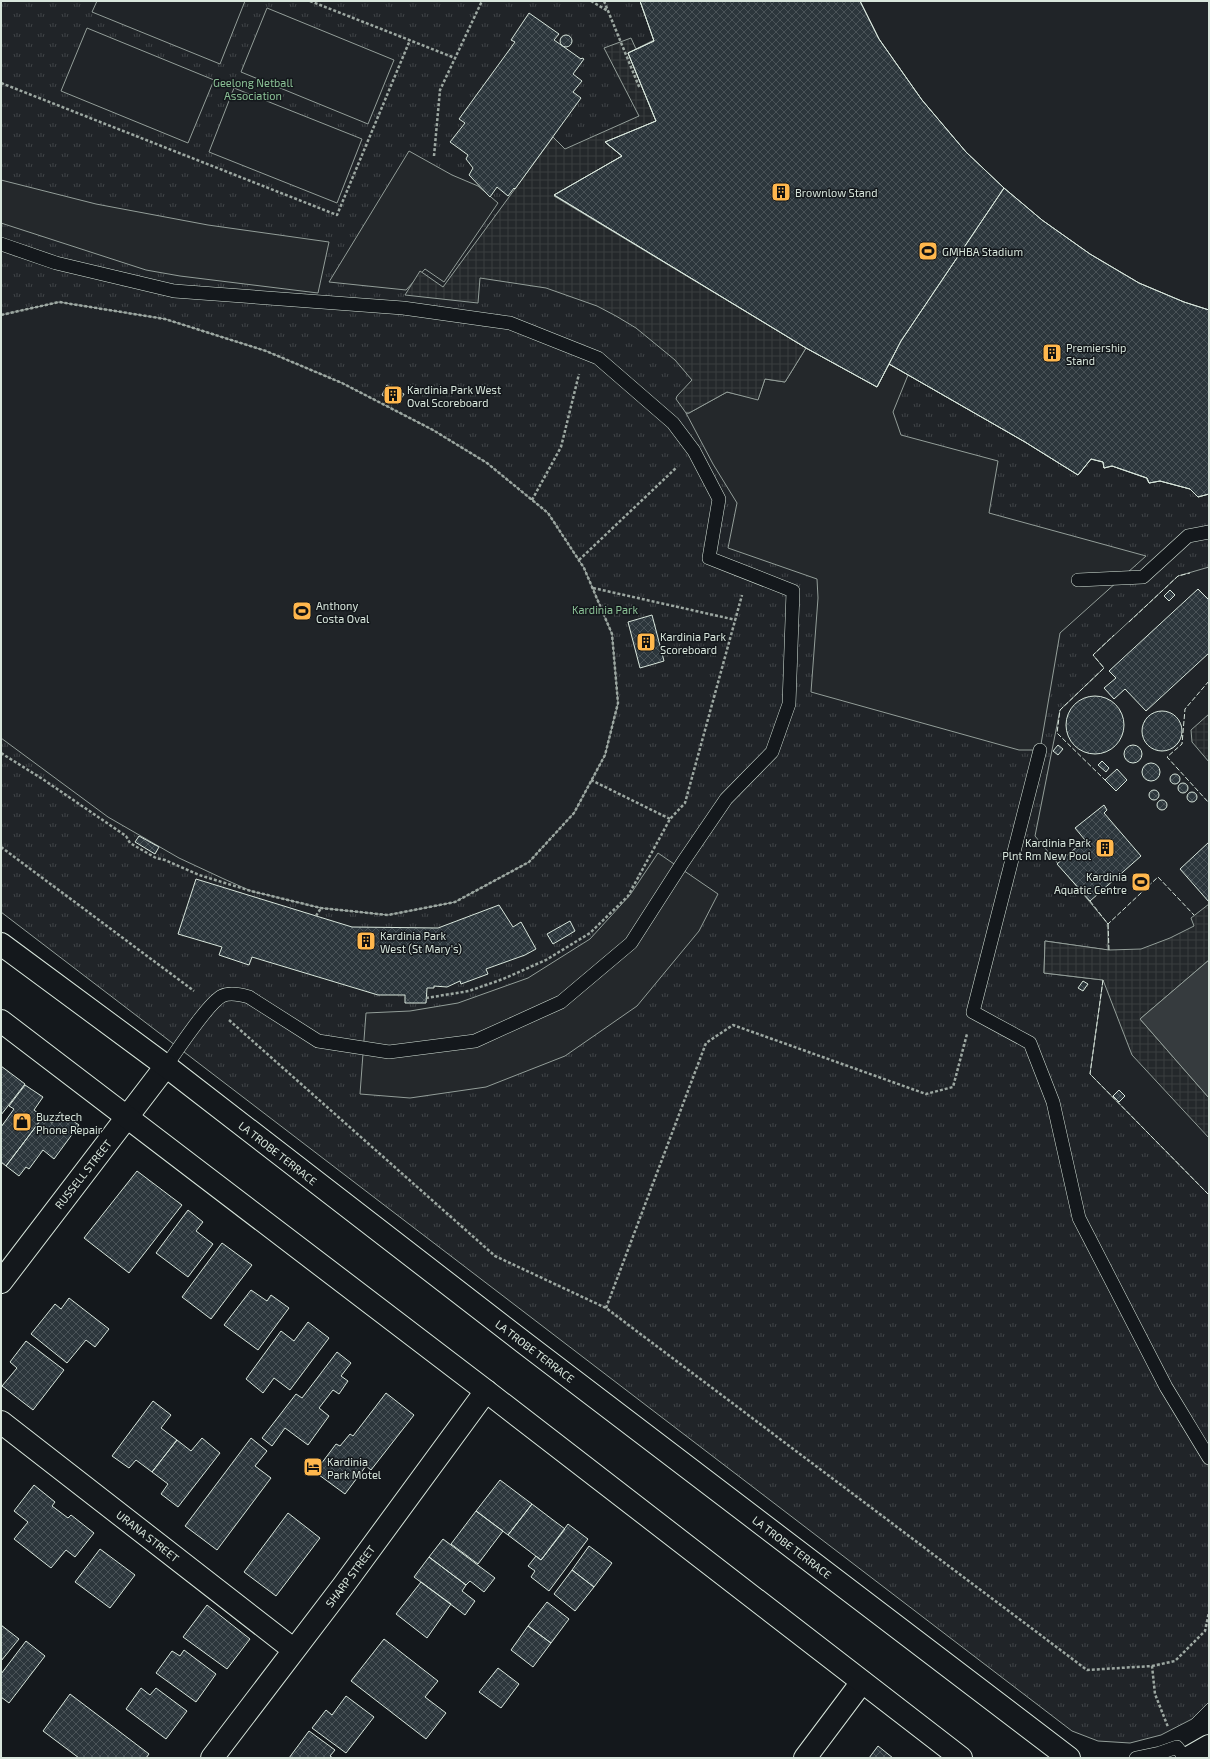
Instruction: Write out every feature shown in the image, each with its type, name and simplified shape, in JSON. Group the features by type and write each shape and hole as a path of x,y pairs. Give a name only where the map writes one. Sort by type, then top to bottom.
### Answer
{"main road":[{"name":"LA TROBE TERRACE","path":"1,944 166,1066 527,1345 1069,1758"},
{"path":"1,1021 486,1391 962,1758"},
{"name":"RUSSELL STREET","path":"1,1282 166,1066"},
{"name":"SHARP STREET","path":"212,1758 486,1391"},
{"name":"URANA STREET","path":"1,1422 294,1650"},
{"path":"805,1758 862,1682"},
{"path":"1182,1753 1209,1746"}],"lane":[{"path":"1,244 56,263 174,292 403,308 510,323 585,352 598,358 673,423 694,451 719,499 710,558 793,591 789,704 772,752 726,799 631,943 561,1002 475,1041 389,1052 318,1041 250,997 236,994 223,995 212,1004 166,1066"},
{"path":"1078,580 1143,577 1188,536 1209,532"},
{"path":"1040,750 973,1012 1030,1044 1053,1102 1079,1218 1166,1388 1209,1458"},
{"path":"1136,1758 1182,1753 1185,1758"}],"path":[{"path":"310,1 455,58"},
{"path":"434,156 440,90 482,1"},
{"path":"591,1 608,11"},
{"path":"604,1 640,89"},
{"path":"1,83 337,215 410,40"},
{"path":"1,315 59,302 165,319 266,351 342,383 433,430 487,463 548,513 579,560 593,588 612,634 618,703 605,755 574,813 529,862 455,902 388,915 321,908 252,891 199,875 156,858 130,843 126,836 44,780 1,753"},
{"path":"532,500 561,447 585,352"},
{"path":"579,560 694,451"},
{"path":"426,998 469,991 503,979 546,960 590,932 628,896 670,819 685,803 748,573"},
{"path":"593,588 736,620"},
{"path":"591,780 670,819"},
{"path":"1,846 212,1004 495,1256 606,1308 1087,1670 1152,1666 1175,1661 1205,1630 1209,1612"},
{"path":"316,916 321,908"},
{"path":"606,1308 706,1043 733,1025 926,1094 953,1087 973,1012"},
{"path":"1152,1666 1156,1694 1182,1753"}],"green space":[{"name":"Kardinia Park","path":"1,1 1209,1 1209,1702 1192,1719 1161,1735 1130,1743 1098,1741 1072,1731 1,912"},
{"path":"97,1 245,1 220,64 92,12"},
{"name":"GMHBA Stadium","path":"640,1 1209,1 1209,494 1160,481 1149,483 1146,478 1112,466 1104,468 1103,462 1091,459 1078,475 1025,442 889,364 877,387 806,348 554,195 622,157 605,142 656,121 628,53 654,40"},
{"path":"267,8 394,60 368,124 241,72"},
{"path":"87,28 214,80 188,143 61,91"},
{"path":"234,88 362,139 337,203 209,152"},
{"name":"Anthony Costa Oval","path":"59,302 165,319 266,351 342,383 433,430 487,463 548,513 584,568 612,634 618,703 605,755 574,813 529,862 455,902 388,915 321,908 251,891 179,858 108,817 1,738 1,315"},
{"name":"Kardinia Aquatic Centre","path":"1209,567 1209,1195 1090,1074 1103,980 1044,973 1045,941 1108,950 1108,924 1035,836 1060,710 1104,668 1093,655 1178,576"}],"shaded area":[{"path":"631,38 636,49 628,53 656,121 606,143 622,156 554,196 806,348 785,382 765,379 758,400 727,392 689,413 686,413 676,399 692,380 675,360 636,328 616,316 597,306 546,288 480,278 478,303 405,295 420,271 443,287 553,137 565,149 639,116 604,48"},
{"path":"409,151 452,175 478,186 498,203 444,282 425,269 406,290 329,282"},
{"path":"1,180 96,204 208,225 329,242 318,293 180,276 146,270 1,223"},
{"path":"806,348 877,387 889,364 908,375 893,412 901,435 998,461 989,513 1146,556 1060,633 1040,750 1019,750 811,692 818,598 817,579 728,548 737,503 713,464 686,413 689,413 727,392 758,399 765,379 785,382"},
{"path":"1209,714 1209,762 1192,742 1191,730"},
{"path":"658,853 718,894 699,931 637,1006 565,1056 486,1087 410,1098 360,1094 366,1013 410,1011 458,1003 528,978 590,939 630,895"},
{"path":"1209,904 1209,960 1140,1019 1209,1098 1209,1138 1132,1055 1103,980 1044,973 1045,941 1109,950 1141,949 1170,938 1194,926 1191,918"},
{"path":"1209,960 1209,1098 1140,1019"}],"building":[{"name":"GMHBA Stadium","path":"640,1 860,1 879,39 922,100 966,152 1004,188 1042,220 1090,254 1139,283 1184,302 1209,310 1209,494 1198,497 1190,489 1160,481 1149,483 1147,478 1112,466 1104,468 1103,462 1091,459 1078,475 1025,442 889,364 877,387 806,348 554,195 622,156 605,142 656,121 628,53 654,41"},
{"name":"Brownlow Stand","path":"640,1 860,1 879,39 922,100 966,152 1004,188 901,341 877,387 806,348 554,195 622,156 605,142 656,121 628,53 654,41"},
{"path":"529,13 559,34 554,40 581,59 584,59 573,74 582,81 573,92 581,98 515,189 514,188 508,196 497,187 490,197 469,175 473,168 466,159 468,155 450,142 465,123 459,119 515,42 511,40"},
{"path":"564,35 568,35 572,41 568,47 564,47 560,43 560,39"},
{"name":"Premiership Stand","path":"1004,188 1042,220 1090,254 1139,283 1184,302 1209,310 1209,494 1198,497 1190,489 1160,481 1149,483 1147,478 1112,466 1104,468 1103,462 1091,459 1078,475 1025,442 889,364 901,341"},
{"name":"Kardinia Park West Oval Scoreboard","path":"387,385 404,394 398,404 382,395"},
{"path":"1198,589 1209,600 1209,653 1146,711 1125,689 1114,699 1104,688 1116,678 1109,671"},
{"path":"1170,590 1175,595 1169,601 1164,596"},
{"name":"Kardinia Park Scoreboard","path":"652,615 664,661 640,668 628,622"},
{"path":"1089,696 1101,696 1116,704 1124,719 1124,731 1116,746 1101,754 1089,754 1074,746 1066,731 1066,719 1074,704"},
{"path":"1166,711 1173,714 1179,720 1182,731 1181,739 1173,748 1166,751 1158,751 1151,748 1143,739 1142,727 1145,720 1154,712"},
{"path":"1058,745 1063,749 1058,755 1053,751"},
{"path":"1129,745 1137,745 1142,750 1140,761 1137,763 1129,763 1124,758 1124,750"},
{"path":"1102,761 1109,768 1106,772 1098,765"},
{"path":"1147,763 1155,763 1160,768 1158,779 1155,781 1147,781 1142,776 1142,768"},
{"path":"1117,769 1127,780 1116,791 1105,780"},
{"path":"1173,774 1177,774 1179,775 1179,783 1173,784 1170,781 1170,777"},
{"path":"1181,783 1185,783 1188,788 1185,793 1181,793 1178,790 1178,786"},
{"path":"1152,790 1156,790 1159,795 1156,800 1152,800 1149,797 1149,793"},
{"path":"1190,792 1194,792 1197,797 1194,802 1190,802 1187,799 1187,795"},
{"path":"1160,800 1164,800 1167,805 1164,810 1160,810 1157,807 1157,803"},
{"name":"Kardinia Park Plnt Rm New Pool","path":"1104,805 1107,810 1104,813 1141,856 1090,901 1057,864 1085,840 1075,828"},
{"path":"139,836 159,847 155,854 135,842"},
{"path":"1209,842 1209,902 1180,869"},
{"name":"Kardinia Park West (St Mary's)","path":"196,879 352,927 438,928 499,905 513,927 521,922 536,949 525,955 486,969 488,974 461,984 460,981 447,987 434,986 434,988 427,988 426,1003 405,1003 405,995 378,995 252,957 249,965 219,955 222,947 178,934"},
{"path":"570,921 575,931 553,944 547,934"},
{"path":"1083,981 1088,984 1083,991 1078,988"},
{"path":"1,1066 25,1084 1,1115"},
{"name":"Buzztech Phone Repair","path":"25,1085 43,1097 34,1110 43,1117 6,1166 1,1162 1,1127 14,1109 9,1106"},
{"path":"1119,1090 1125,1096 1119,1102 1113,1096"},
{"path":"60,1112 79,1125 54,1159 43,1150 29,1169 26,1167 19,1176 6,1166 43,1117 52,1123"},
{"path":"137,1171 182,1205 129,1273 84,1238"},
{"path":"188,1210 203,1222 196,1231 213,1244 188,1277 156,1253"},
{"path":"222,1243 252,1265 211,1319 182,1297"},
{"path":"251,1290 267,1301 271,1295 289,1308 258,1350 224,1325"},
{"path":"69,1298 109,1329 95,1347 86,1340 67,1363 31,1334 55,1304 61,1309"},
{"path":"308,1322 329,1338 290,1390 274,1378 263,1393 246,1379 281,1331 294,1341"},
{"path":"26,1341 64,1370 33,1410 2,1386 17,1368 10,1362"},
{"path":"337,1352 351,1363 341,1376 348,1381 339,1394 333,1390 319,1408 329,1416 308,1445 285,1428 272,1446 262,1438 296,1394 302,1398"},
{"path":"386,1393 414,1415 371,1470 366,1466 345,1494 315,1472 336,1444 340,1446 350,1434 353,1436"},
{"path":"153,1401 171,1415 161,1428 177,1440 152,1472 136,1460 129,1468 112,1456"},
{"path":"202,1438 220,1453 178,1507 161,1494 168,1484 152,1472 177,1440 191,1451"},
{"path":"251,1438 267,1451 255,1466 271,1478 217,1550 185,1526"},
{"path":"500,1480 532,1504 508,1535 476,1511"},
{"path":"34,1485 55,1502 52,1506 68,1518 71,1515 94,1533 75,1557 66,1550 51,1568 14,1539 28,1522 14,1511"},
{"path":"532,1504 565,1529 541,1560 508,1535"},
{"path":"476,1511 503,1531 478,1564 451,1544"},
{"path":"288,1513 320,1538 276,1596 244,1572"},
{"path":"568,1524 588,1539 549,1591 531,1577 535,1571 528,1566 536,1556 541,1560"},
{"path":"443,1539 495,1578 484,1592 470,1581 466,1585 429,1557"},
{"path":"589,1546 612,1563 594,1587 572,1570"},
{"path":"100,1549 135,1575 110,1608 75,1582"},
{"path":"429,1557 466,1585 462,1591 475,1601 465,1615 414,1577"},
{"path":"572,1570 594,1587 575,1611 554,1594"},
{"path":"421,1582 451,1604 427,1638 396,1614"},
{"path":"547,1602 569,1619 551,1643 528,1626"},
{"path":"207,1605 250,1639 227,1669 183,1637"},
{"path":"1,1625 19,1639 1,1661"},
{"path":"528,1626 551,1643 533,1667 511,1650"},
{"path":"384,1639 438,1681 425,1697 446,1713 426,1739 351,1681"},
{"path":"26,1641 45,1656 9,1703 1,1697 1,1674"},
{"path":"184,1650 216,1674 196,1702 156,1673 172,1651 180,1656"},
{"path":"498,1668 519,1684 501,1708 479,1692"},
{"path":"141,1688 150,1695 156,1688 187,1711 166,1739 126,1709"},
{"path":"70,1694 149,1754 146,1758 79,1758 43,1731"},
{"path":"346,1696 374,1717 346,1753 312,1728 326,1710 332,1715"},
{"path":"309,1731 335,1750 330,1756 333,1758 289,1758"},
{"path":"878,1746 893,1758 869,1758"}],"fence":[{"path":"1129,622 1178,576 1190,573"},
{"path":"1106,781 1057,733 1060,710 1104,668 1093,655 1114,635"},
{"path":"1209,681 1185,709 1182,744 1167,757 1209,803"},
{"path":"1090,901 1108,924 1158,877 1194,915"},
{"path":"1108,924 1109,950"},
{"path":"1103,980 1090,1074 1209,1195"}],"place":[{"name":"Brownlow Stand","path":"781,192"},
{"name":"GMHBA Stadium","path":"928,251"},
{"name":"Premiership Stand","path":"1052,353"},
{"name":"Kardinia Park West Oval Scoreboard","path":"393,395"},
{"name":"Anthony Costa Oval","path":"302,611"},
{"name":"Kardinia Park Scoreboard","path":"646,642"},
{"name":"Kardinia Park Plnt Rm New Pool","path":"1105,848"},
{"name":"Kardinia Aquatic Centre","path":"1141,882"},
{"name":"Kardinia Park West (St Mary's)","path":"366,941"},
{"name":"Buzztech Phone Repair","path":"22,1122"},
{"name":"Kardinia Park Motel","path":"313,1467"}],"park label":[{"name":"Geelong Netball Association","path":"253,88"}]}
